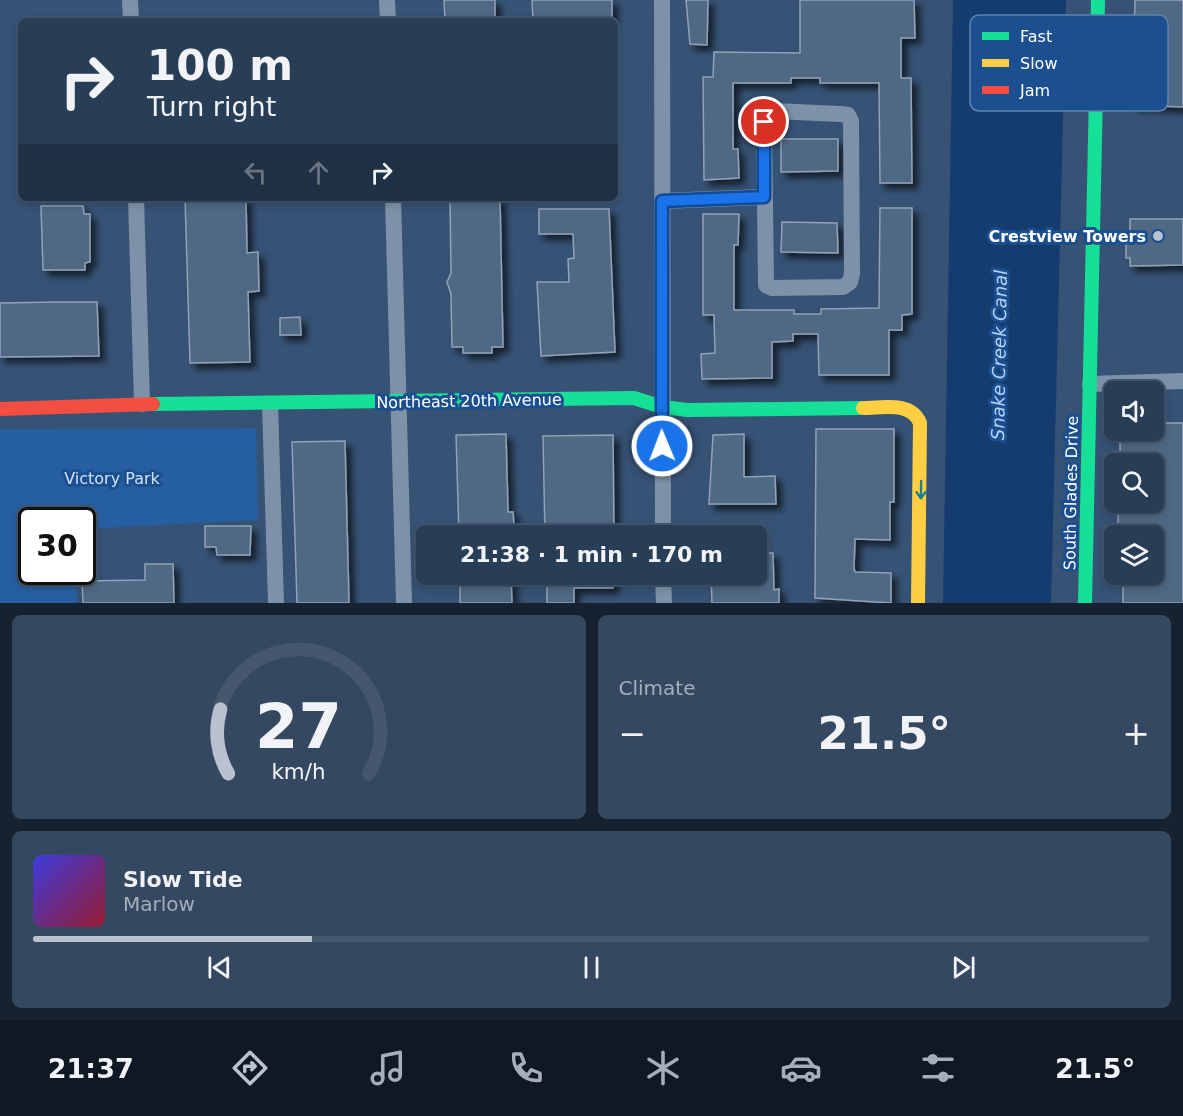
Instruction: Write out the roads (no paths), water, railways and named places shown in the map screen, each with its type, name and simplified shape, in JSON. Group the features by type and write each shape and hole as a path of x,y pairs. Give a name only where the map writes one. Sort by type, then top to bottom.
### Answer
{"street":[{"path":"130,0 131,18"},
{"path":"387,0 388,18"},
{"path":"662,0 663,525"},
{"name":"South Glades Drive","path":"1098,0 1098,15"},
{"path":"773,111 848,116 851,133 850,282 843,287 772,288 766,285 764,197 764,122 768,114 773,111"},
{"name":"South Glades Drive","path":"1085,603 1096,111"},
{"path":"662,201 764,197"},
{"path":"136,201 142,404"},
{"path":"393,201 404,603"},
{"path":"1090,384 1183,381"},
{"name":"Northeast 20th Avenue","path":"0,409 142,404 634,398 662,407 687,410 895,406 915,412 920,420 922,431 918,603"},
{"path":"270,404 276,603"},
{"path":"663,585 664,603"}],"water":[{"name":"Snake Creek Canal","path":"953,0 1066,0 1066,15 970,15 970,111 1063,111 1051,603 943,603"}],"place":[{"name":"Crestview Towers","path":"1158,236"}],"park label":[{"name":"Victory Park","path":"112,478"}]}
